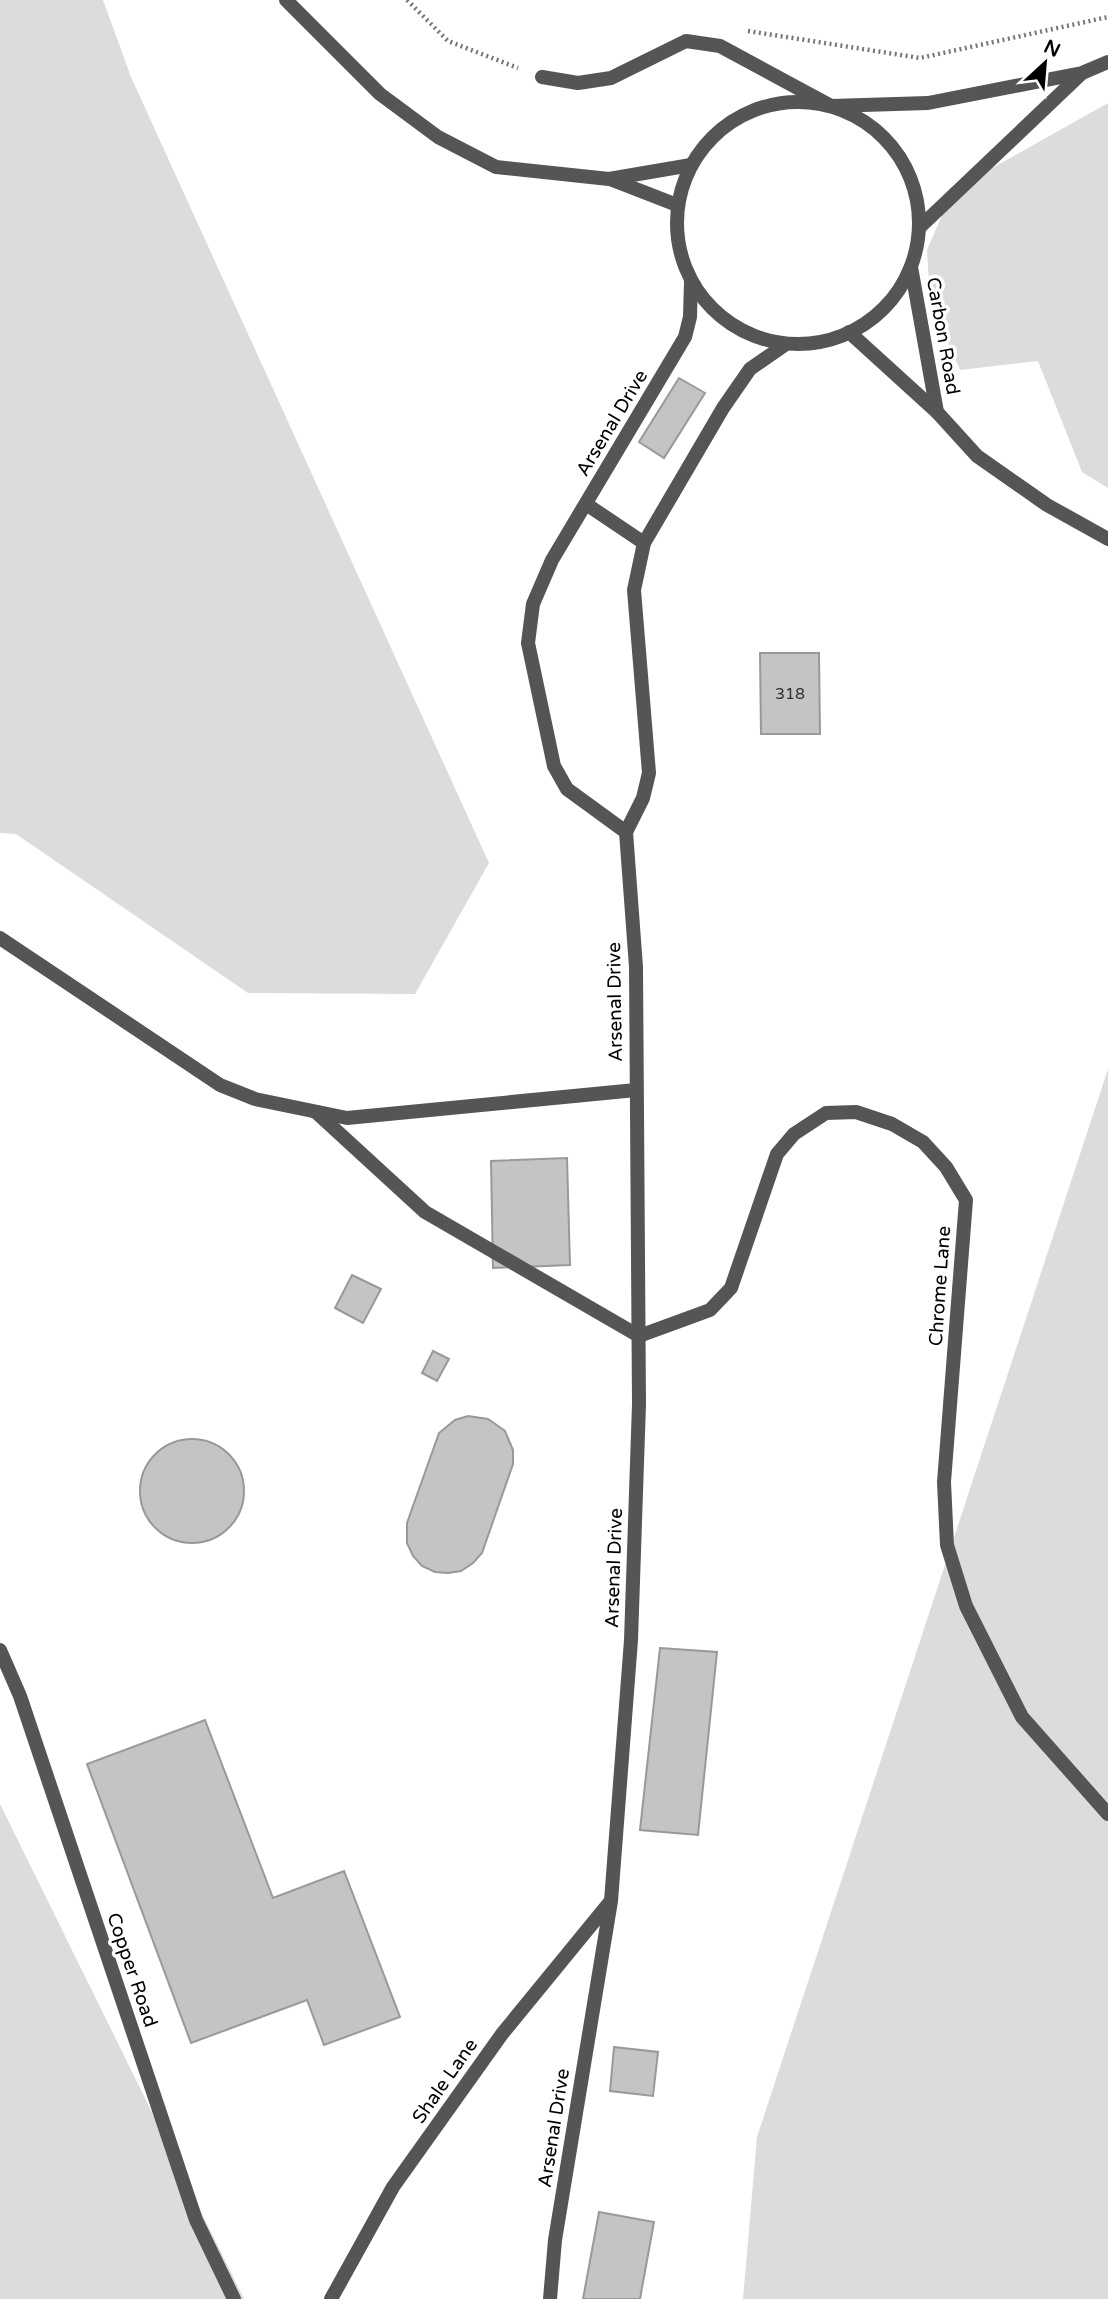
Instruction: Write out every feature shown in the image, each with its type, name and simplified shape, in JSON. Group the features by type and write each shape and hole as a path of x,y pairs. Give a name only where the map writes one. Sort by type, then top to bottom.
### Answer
{"lane":[{"path":"286,0 380,94 438,136 496,167 609,179 677,205"},
{"path":"542,77 578,83 611,78 686,41 720,46 831,106 868,125 898,154 914,190 921,226 911,267 892,301 862,327 825,341 786,344 748,334 715,313 691,282 678,245 677,205 691,165 715,134 749,111 790,102 831,106 928,103 1082,73 1108,62"},
{"path":"921,226 1082,73"},
{"path":"609,179 691,165"},
{"name":"Carbon Road","path":"911,267 937,412"},
{"name":"Arsenal Drive","path":"550,2299 555,2239 611,1901 631,1640 639,1418 635,968 626,832 567,789 554,766 528,643 533,604 547,571 685,337 690,317 691,282"},
{"name":"Carbon Road","path":"849,332 937,412 977,456 1047,505 1108,538"},
{"path":"626,832 643,798 649,773 634,590 644,543 723,408 750,369 786,344"},
{"path":"586,503 644,543"},
{"path":"0,938 220,1086 255,1099 347,1118 636,1090"},
{"path":"316,1112 425,1212 639,1336"},
{"name":"Chrome Lane","path":"639,1336 710,1310 731,1288 776,1154 794,1134 826,1113 856,1112 892,1124 923,1142 946,1167 966,1200 944,1482 947,1545 966,1606 1022,1717 1108,1814"},
{"name":"Copper Road","path":"0,1650 20,1696 196,2220 234,2299"},
{"name":"Shale Lane","path":"331,2299 393,2187 502,2034 611,1901"}],"shaded area":[{"path":"0,0 103,0 131,77 489,863 415,994 248,993 16,834 0,833"},
{"path":"1108,103 1108,488 1082,472 1038,361 960,370 930,301 927,250 953,190"},
{"path":"1108,1069 1108,2299 743,2299 757,2137"},
{"path":"0,1804 244,2299 0,2299"}],"building":[{"path":"679,378 705,393 664,458 639,442"},
{"path":"760,653 819,653 820,734 761,734"},
{"path":"567,1158 570,1265 493,1268 491,1161"},
{"path":"352,1275 381,1289 363,1323 335,1308"},
{"path":"433,1351 449,1359 437,1381 422,1373"},
{"path":"468,1416 488,1419 505,1431 513,1450 513,1464 482,1553 461,1571 435,1572 422,1566 413,1556 407,1543 407,1523 439,1433 455,1420"},
{"path":"192,1439 212,1443 229,1454 240,1471 244,1491 240,1511 229,1528 212,1539 192,1543 172,1539 155,1528 144,1511 140,1491 144,1471 155,1454 172,1443"},
{"path":"660,1648 717,1652 698,1835 640,1830"},
{"path":"205,1720 273,1898 344,1871 400,2017 324,2045 307,2000 191,2043 87,1764"},
{"path":"614,2047 658,2052 653,2096 610,2091"},
{"path":"599,2212 654,2222 640,2299 583,2299"}]}
